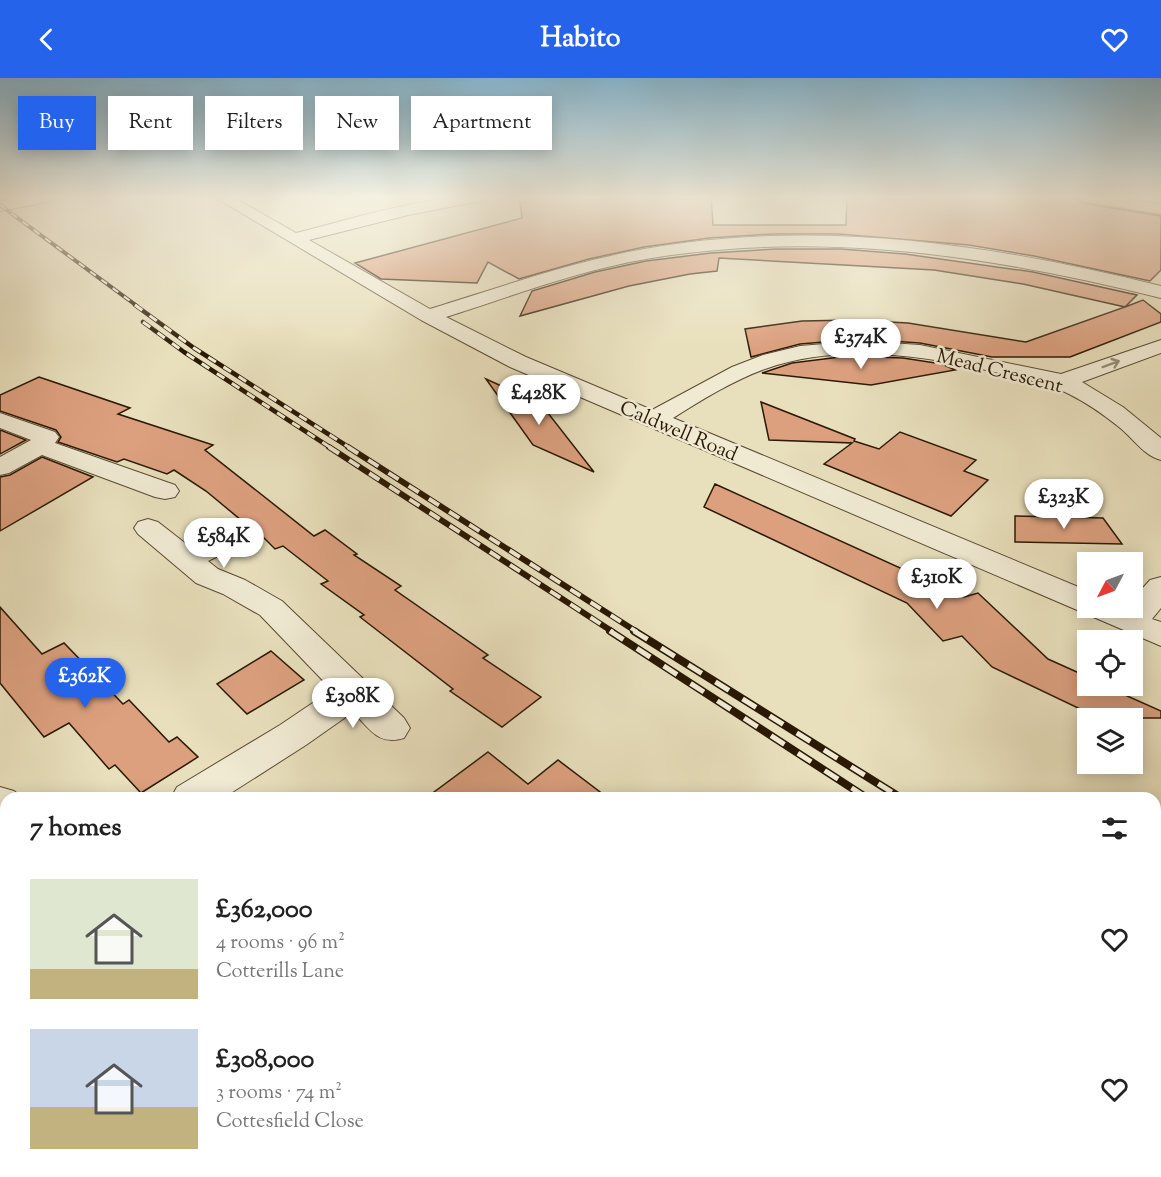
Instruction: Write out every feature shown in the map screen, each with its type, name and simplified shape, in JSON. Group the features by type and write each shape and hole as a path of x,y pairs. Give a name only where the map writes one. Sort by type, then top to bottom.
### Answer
{"street":[{"name":"Caldwell Road","path":"311,247 428,316 518,362 1077,598"},
{"path":"428,316 591,266 648,254 708,247"},
{"path":"926,247 1066,268 1161,292"},
{"path":"1061,382 1161,346"},
{"name":"Mead Crescent","path":"654,419 729,376 772,360 830,348 891,347 961,357 1061,382 1092,397 1143,433 1161,452"},
{"path":"1092,397 1121,385"},
{"path":"0,420 46,437 40,446 0,467"},
{"path":"40,446 165,491"},
{"path":"148,528 207,576 234,587 271,608 391,728"},
{"path":"187,560 241,534"},
{"path":"1132,622 1161,588"},
{"path":"1122,618 1161,635"},
{"path":"201,792 293,735 355,692"}],"building":[{"path":"413,247 643,247 589,259 519,279 488,262 477,283 381,279 355,263"},
{"path":"983,247 1161,247 1161,270 1150,281"},
{"path":"776,249 841,249 905,254 1033,272 1137,295 1125,307 1023,284 934,270 719,258 717,271 629,286 520,316 532,291 595,272 646,261 711,253"},
{"path":"1143,300 1161,314 1161,322 1070,357 992,357 920,343 860,339 800,344 751,357 745,329 802,321 853,320 908,323 1026,342"},
{"path":"848,356 903,358 942,364 955,370 871,385 762,373 792,363"},
{"path":"39,377 130,408 118,414 213,445 205,450 314,536 325,530 357,554 354,555 401,586 395,590 488,655 483,658 541,697 502,727 450,691 453,689 360,617 364,615 321,584 328,581 283,546 275,549 253,527 247,525 206,491 174,470 167,474 124,459 117,462 58,442 61,437 56,430 0,411 0,395"},
{"path":"486,379 541,404 594,472 533,445"},
{"path":"761,402 855,439 854,441 879,449 900,432 976,460 964,471 988,480 951,516 824,464 852,443 769,440"},
{"path":"0,430 26,440 0,454"},
{"path":"42,457 93,477 0,531 0,477 10,475"},
{"path":"715,484 964,597 978,593 1048,659 1077,672 1077,696 1127,696 1161,711 1161,718 1143,718 1143,708 1078,708 992,667 962,636 943,641 907,603 704,507"},
{"path":"1015,516 1103,518 1122,544 1015,542"},
{"path":"0,607 42,654 64,643 123,704 129,700 169,742 177,737 198,757 140,792 115,765 109,769 69,723 44,737 0,683"},
{"path":"271,651 304,680 247,714 217,684"},
{"path":"488,752 528,784 558,760 600,792 434,792"}],"railway":[{"path":"57,247 137,306"},
{"path":"135,305 194,348 350,448"},
{"path":"143,322 184,352 331,448"},
{"path":"329,447 613,632"},
{"path":"348,447 637,632"},
{"path":"610,631 858,792"},
{"path":"634,631 891,792"}]}
